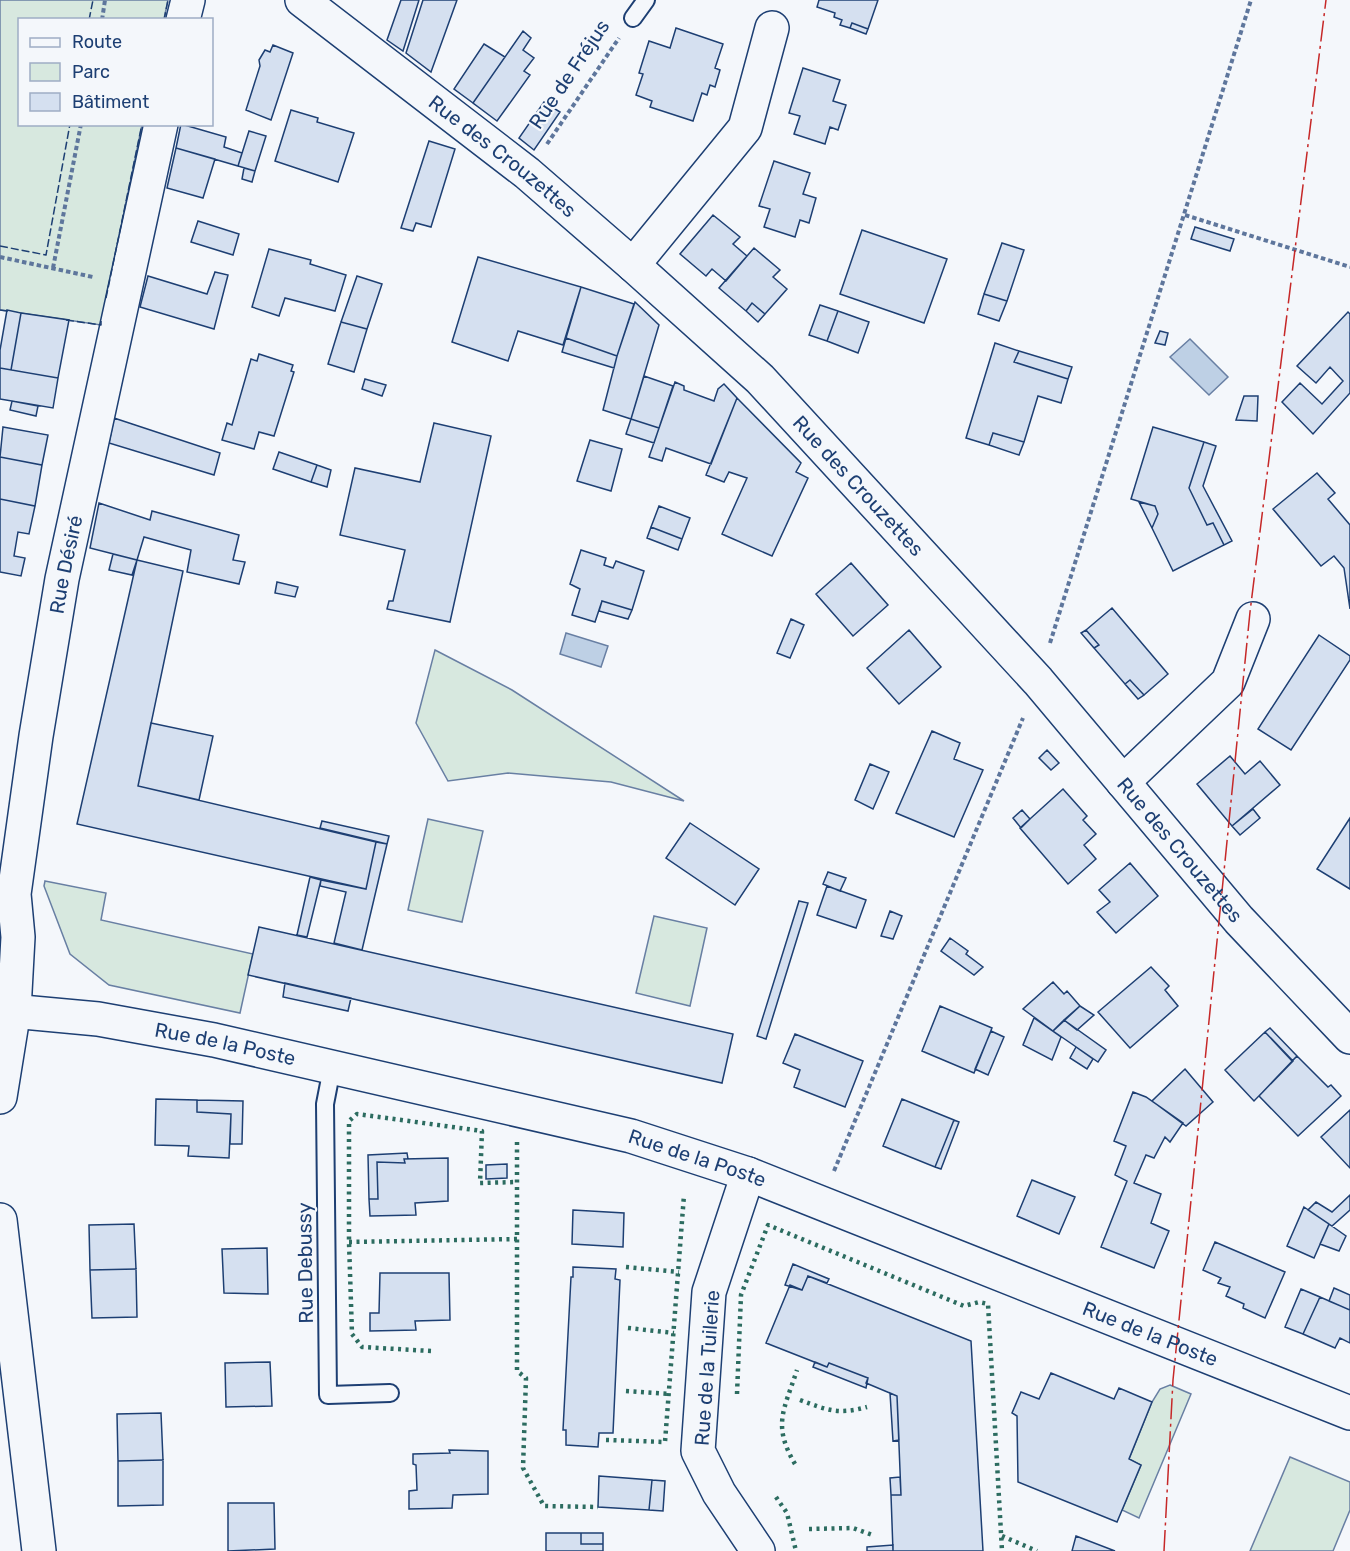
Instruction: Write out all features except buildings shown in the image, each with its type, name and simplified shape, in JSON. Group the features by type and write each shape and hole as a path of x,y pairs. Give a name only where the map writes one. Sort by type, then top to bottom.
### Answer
{"street":[{"path":"184,18 188,0"},
{"name":"Rue des Crouzettes","path":"302,0 527,173 760,379 1038,681 1239,920 1350,1037"},
{"path":"633,265 746,128 772,28"},
{"name":"Rue Désiré","path":"0,1097 7,1010 18,937 14,894 36,736 62,579 161,126"},
{"path":"1123,782 1228,682 1252,620"},
{"name":"Rue de la Poste","path":"7,1010 98,1019 204,1038 631,1136 748,1174 1350,1413"},
{"name":"Rue de la Tuilerie","path":"748,1174 709,1292 698,1451 719,1493 758,1551"},
{"path":"0,1220 39,1551"}],"lane":[{"name":"Rue de Fréjus","path":"633,18 646,0"},
{"name":"Rue Debussy","path":"332,1068 325,1104 328,1395 390,1393"}],"path":[{"path":"102,18 105,0"},
{"path":"821,1203 1038,681 1251,0"},
{"name":"Rue de Fréjus","path":"527,173 633,18"},
{"path":"53,268 81,126"},
{"path":"1185,215 1350,267"},
{"path":"0,257 126,284"}],"green space":[{"path":"0,0 168,0 164,18 18,18 18,126 142,126 101,325 0,310"},
{"path":"435,650 512,690 684,801 611,782 508,773 448,781 416,723"},
{"path":"428,819 483,831 462,922 408,910"},
{"path":"45,881 106,893 101,920 253,954 240,1013 109,985 70,954 44,886"},
{"path":"654,916 707,928 690,1006 636,993"},
{"path":"1170,1385 1191,1394 1139,1518 1122,1510 1141,1465 1129,1459 1152,1402 1160,1389"},
{"path":"1290,1457 1350,1482 1350,1510 1333,1551 1250,1551"}],"water":[{"path":"1190,339 1228,377 1209,395 1170,357"},
{"path":"566,633 608,646 601,667 560,654"}],"hedge":[{"path":"431,1351 362,1347 352,1334 349,1121 357,1114 482,1131 480,1183 517,1182"},
{"path":"517,1142 517,1371 526,1378 523,1468 544,1506 598,1507"},
{"path":"606,1440 665,1442 684,1195"},
{"path":"737,1394 741,1295 768,1225 964,1306 979,1302 988,1304 1002,1551"},
{"path":"349,1242 517,1239"},
{"path":"626,1267 679,1272"},
{"path":"628,1328 674,1333"},
{"path":"795,1464 784,1438 782,1417 797,1370"},
{"path":"626,1391 669,1394"},
{"path":"800,1400 840,1411 867,1407"},
{"path":"776,1497 787,1513 796,1551"},
{"path":"809,1529 853,1528 875,1536"},
{"path":"1002,1536 1037,1551"}],"fence":[{"path":"89,18 93,0"},
{"path":"164,18 168,0"},
{"path":"0,246 46,255 70,126"},
{"path":"106,298 142,126"},
{"path":"0,310 9,311"},
{"path":"66,320 101,325 101,321"}],"power":[{"path":"1164,1551 1173,1380 1250,612 1326,0"}]}
